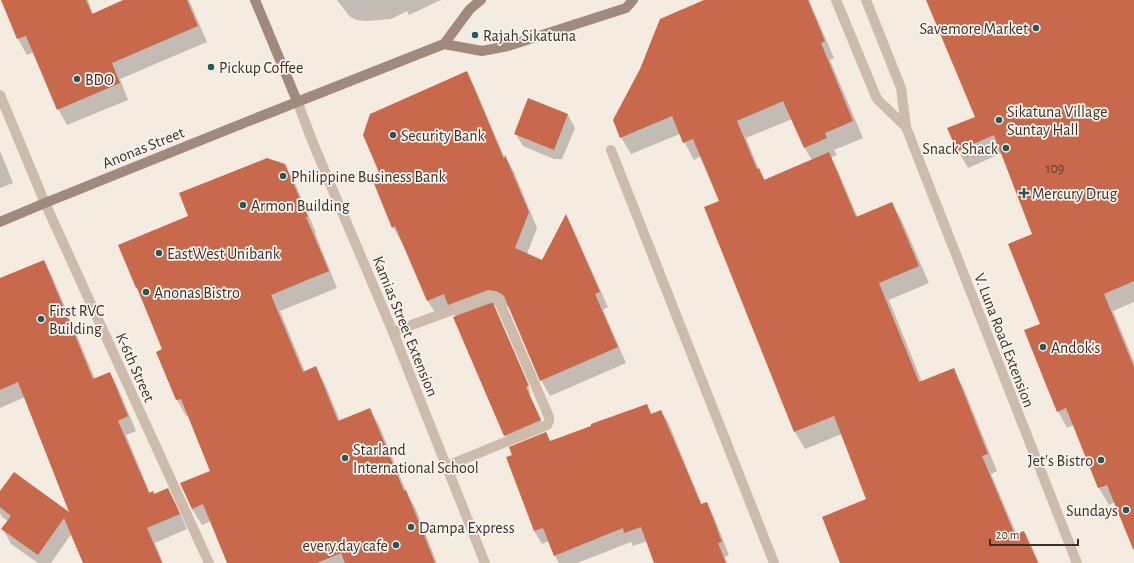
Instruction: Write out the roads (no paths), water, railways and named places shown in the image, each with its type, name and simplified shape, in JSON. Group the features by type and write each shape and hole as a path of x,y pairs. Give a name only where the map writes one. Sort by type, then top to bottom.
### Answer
{"main road":[{"path":"255,0 297,101"},
{"path":"481,0 470,9 444,44 482,51 508,46 626,8 633,0"},
{"name":"Anonas Street","path":"0,222 297,101 444,44"}],"street":[{"name":"V. Luna Road Extension","path":"836,0 878,99 906,127"},
{"name":"V. Luna Road Extension","path":"866,0 901,88 906,127 1077,563"},
{"name":"K-6th Street","path":"0,95 45,203 209,563"},
{"name":"Kamias Street Extension","path":"297,101 315,148 393,332 485,563"},
{"path":"610,150 774,563"},
{"path":"393,332 490,296 495,297 498,299 549,417 547,425 447,466"}],"place":[{"name":"Savemore Market","path":"1036,28"},
{"name":"Rajah Sikatuna","path":"475,35"},
{"name":"Pickup Coffee","path":"211,67"},
{"name":"BDO","path":"77,79"},
{"name":"Sikatuna Village Suntay Hall","path":"999,120"},
{"name":"Security Bank","path":"393,135"},
{"name":"Snack Shack","path":"1006,148"},
{"name":"Philippine Business Bank","path":"283,176"},
{"name":"Mercury Drug","path":"1024,193"},
{"name":"Armon Building","path":"243,205"},
{"name":"EastWest Unibank","path":"159,253"},
{"name":"Anonas Bistro","path":"146,292"},
{"name":"First RVC Building","path":"41,319"},
{"name":"Andok's","path":"1043,347"},
{"name":"Starland International School","path":"345,458"},
{"name":"Jet's Bistro","path":"1101,460"},
{"name":"Sundays","path":"1126,510"},
{"name":"Dampa Express","path":"411,527"},
{"name":"every.day cafe","path":"396,545"}]}
